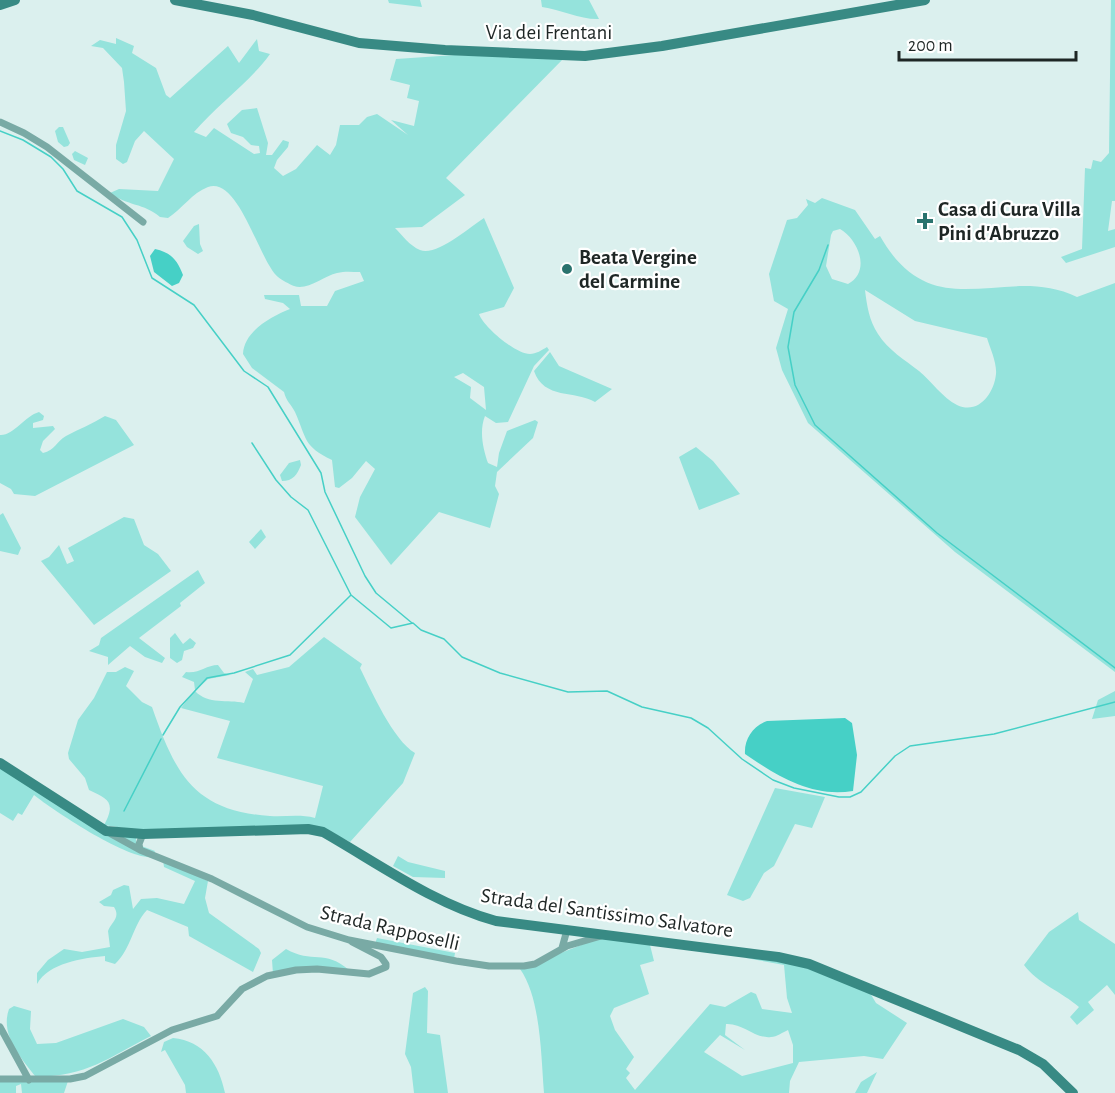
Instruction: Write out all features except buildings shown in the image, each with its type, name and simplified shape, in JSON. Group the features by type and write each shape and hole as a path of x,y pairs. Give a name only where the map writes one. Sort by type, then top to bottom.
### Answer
{"street":[{"path":"0,5 15,0"},
{"name":"Via dei Frentani","path":"175,0 254,15 359,43 445,50 585,56 662,46 925,0"},
{"path":"0,122 47,147 143,222"},
{"name":"Strada del Santissimo Salvatore","path":"0,763 106,831 143,834 308,829 324,832 439,899 474,915 496,921 778,957 809,964 1019,1050 1043,1064 1073,1093"},
{"name":"Strada Rapposelli","path":"106,831 140,850 212,879 308,927 349,940 472,964 507,967 535,964 578,941 606,935"},
{"path":"140,850 139,844 143,834"},
{"path":"562,948 567,930"},
{"path":"0,1079 70,1079 100,1070 172,1030 217,1016 242,989 267,976 296,970 317,969 360,975 378,972 386,967 381,957 349,940"},
{"path":"0,1027 29,1080"}],"shaded area":[{"path":"388,0 420,0 422,7 389,3"},
{"path":"541,0 589,0 599,19 542,7"},
{"path":"1111,0 1115,0 1115,201 1112,201 1108,231 1115,229 1115,247 1066,263 1061,257 1082,249 1085,168 1091,169 1093,160 1101,162 1109,153"},
{"path":"116,38 134,46 132,53 156,68 166,95 170,98 228,46 239,63 257,39 259,51 270,54 194,132 206,137 214,128 254,154 260,153 259,146 251,145 243,137 231,133 227,124 242,110 257,108 268,143 266,155 272,155 283,140 289,142 274,168 283,176 296,169 317,145 330,155 336,145 340,125 359,125 367,117 377,114 408,135 391,120 414,126 419,101 407,98 410,85 390,80 396,59 455,55 564,58 446,178 465,195 422,227 395,228 413,246 427,251 444,245 484,218 514,288 504,307 479,314 493,332 508,345 530,354 547,347 549,350 534,366 508,422 496,423 485,416 483,422 482,440 488,463 497,467 499,453 507,431 535,420 538,422 533,438 497,472 495,486 499,494 490,528 439,512 391,565 355,517 360,497 375,469 366,461 352,478 339,488 335,487 332,460 311,446 284,392 252,368 243,354 248,338 260,326 290,309 283,303 265,299 264,295 299,295 301,306 327,306 335,291 364,281 360,272 337,273 310,285 299,287 284,281 278,277 263,255 239,206 229,194 219,187 208,187 202,190 168,218 160,217 148,209 110,193 119,189 158,191 174,159 144,131 135,141 127,162 123,164 116,159 116,145 126,111 122,68 103,48 91,46 100,40 116,44","holes":["463,373 484,387 486,410 470,398 471,387 454,377"]},
{"path":"63,127 70,143 68,146 64,147 58,142 55,131"},
{"path":"75,151 88,158 85,165 74,160 72,154"},
{"path":"822,198 855,210 875,239 880,236 901,264 923,281 947,288 1023,286 1050,288 1077,297 1115,283 1115,672 955,552 808,423 782,370 776,348 788,309 774,301 769,274 787,220 797,218 808,205 806,199 815,203","holes":["840,229 847,234 860,256 859,272 848,284 832,279 826,266 831,235 833,231","865,290 915,321 987,338 996,374 992,389 984,401 972,407 957,405 892,350 882,340 872,323"]},
{"path":"199,224 200,244 203,251 198,254 187,247 183,241 194,226"},
{"path":"155,249 170,255 176,261 183,275 179,283 172,286 154,272 150,256"},
{"path":"550,352 559,366 612,389 595,402 545,386 534,371"},
{"path":"39,412 44,416 43,420 33,423 33,428 53,426 55,429 43,441 40,450 43,453 66,436 105,416 116,420 134,445 35,496 14,494 11,489 0,483 0,435 10,432"},
{"path":"696,447 713,461 740,494 699,510 679,457"},
{"path":"300,460 301,465 292,479 282,481 280,475 289,463"},
{"path":"3,513 21,548 18,555 0,551 0,515"},
{"path":"124,517 134,519 144,545 158,554 171,571 94,625 41,561 49,557 59,545 67,564 74,561 68,548"},
{"path":"261,529 266,537 255,549 249,542"},
{"path":"198,570 205,583 180,603 181,606 139,638 165,658 162,663 145,657 130,646 108,665 108,657 89,651 99,645 101,638"},
{"path":"175,633 183,644 190,638 196,643 193,648 184,651 182,660 177,663 170,658 170,638"},
{"path":"324,637 362,664 360,668 391,727 407,747 415,753 403,783 350,842 327,830 269,826 137,830 104,825 110,812 106,799 89,790 85,778 69,759 68,753 78,720 94,698 107,672 116,672 125,667 134,671 126,686 142,702 152,707 169,751 179,769 205,797 222,806 244,813 315,818 323,786 217,758 230,721 181,708 195,690 194,682 182,677 186,672 195,672 218,665 224,673 230,675 208,679 195,691 212,700 244,703 253,679 245,672 253,669 257,675 289,667"},
{"path":"1115,691 1115,716 1092,719 1098,700"},
{"path":"845,718 852,723 857,755 853,791 823,791 809,788 782,777 745,754 750,734 767,721"},
{"path":"0,767 83,820 136,835 136,844 155,851 152,857 141,856 109,843 34,795 22,815 18,813 13,821 0,813"},
{"path":"775,788 825,797 812,828 795,824 774,866 764,873 750,898 743,901 727,895"},
{"path":"398,856 408,862 445,871 445,878 413,877 393,866"},
{"path":"163,860 208,881 205,898 209,913 259,949 261,953 253,972 189,936 188,927 147,910 121,958 115,964 105,961 105,956 77,960 49,971 37,984 37,973 48,960 64,949 82,952 110,947 108,931 116,917 116,911 114,907 104,906 99,902 111,895 113,890 124,885 129,886 133,909 141,899 157,898 184,904 195,881 164,867"},
{"path":"1078,912 1079,920 1115,944 1115,995 1107,985 1088,1002 1094,1010 1077,1025 1070,1017 1079,1007 1036,977 1024,965 1049,932"},
{"path":"604,936 649,941 654,961 640,965 649,994 614,1008 610,1016 615,1030 634,1057 626,1069 630,1073 626,1078 635,1090 710,1004 725,1007 751,992 756,994 762,1009 792,1013 787,998 784,965 746,958 772,959 819,971 870,993 876,1003 907,1023 883,1059 864,1056 799,1062 790,1081 789,1093 544,1093 536,1011 527,981 520,969","holes":["726,1024 732,1024 765,1037 775,1036 788,1030 793,1045 793,1063 742,1076 704,1052 720,1035 745,1050 725,1035"]},
{"path":"377,938 455,953 454,959 375,944"},
{"path":"286,949 303,956 333,960 349,970 314,968 273,974 272,960"},
{"path":"425,987 428,991 427,1033 440,1035 448,1093 414,1093 411,1067 405,1054 413,993"},
{"path":"14,1006 31,1011 30,1029 37,1044 56,1043 123,1019 144,1027 151,1036 83,1069 54,1076 36,1077 18,1053 9,1036 7,1018 9,1009"},
{"path":"173,1038 193,1044 208,1056 219,1073 225,1093 186,1093 185,1085 165,1050 161,1052 164,1042"},
{"path":"877,1072 867,1093 855,1093 861,1082"},
{"path":"0,1081 68,1081 64,1093 22,1093 21,1084 16,1086 16,1093 0,1093"}],"waterway":[{"path":"0,131 23,140 51,157 63,169 77,191 122,217 137,240 152,278 194,305 244,371 268,387 321,473 325,492 365,576 376,593 412,623"},
{"path":"828,245 819,270 794,312 788,347 795,385 815,425 937,533 1115,668"},
{"path":"252,443 276,480 291,497 308,510 351,595 391,628 413,623 421,630 444,639 462,657 500,673 568,692 607,691 642,707 691,718 708,728 742,759 773,780 794,788 850,797 861,792 895,756 910,746 994,734 1115,702"},
{"path":"163,735 180,707 207,678 234,673 290,655 351,595"},
{"path":"124,811 161,739"}],"place":[{"name":"Casa di Cura Villa Pini d'Abruzzo","path":"925,221"},
{"name":"Beata Vergine del Carmine","path":"567,269"}]}
